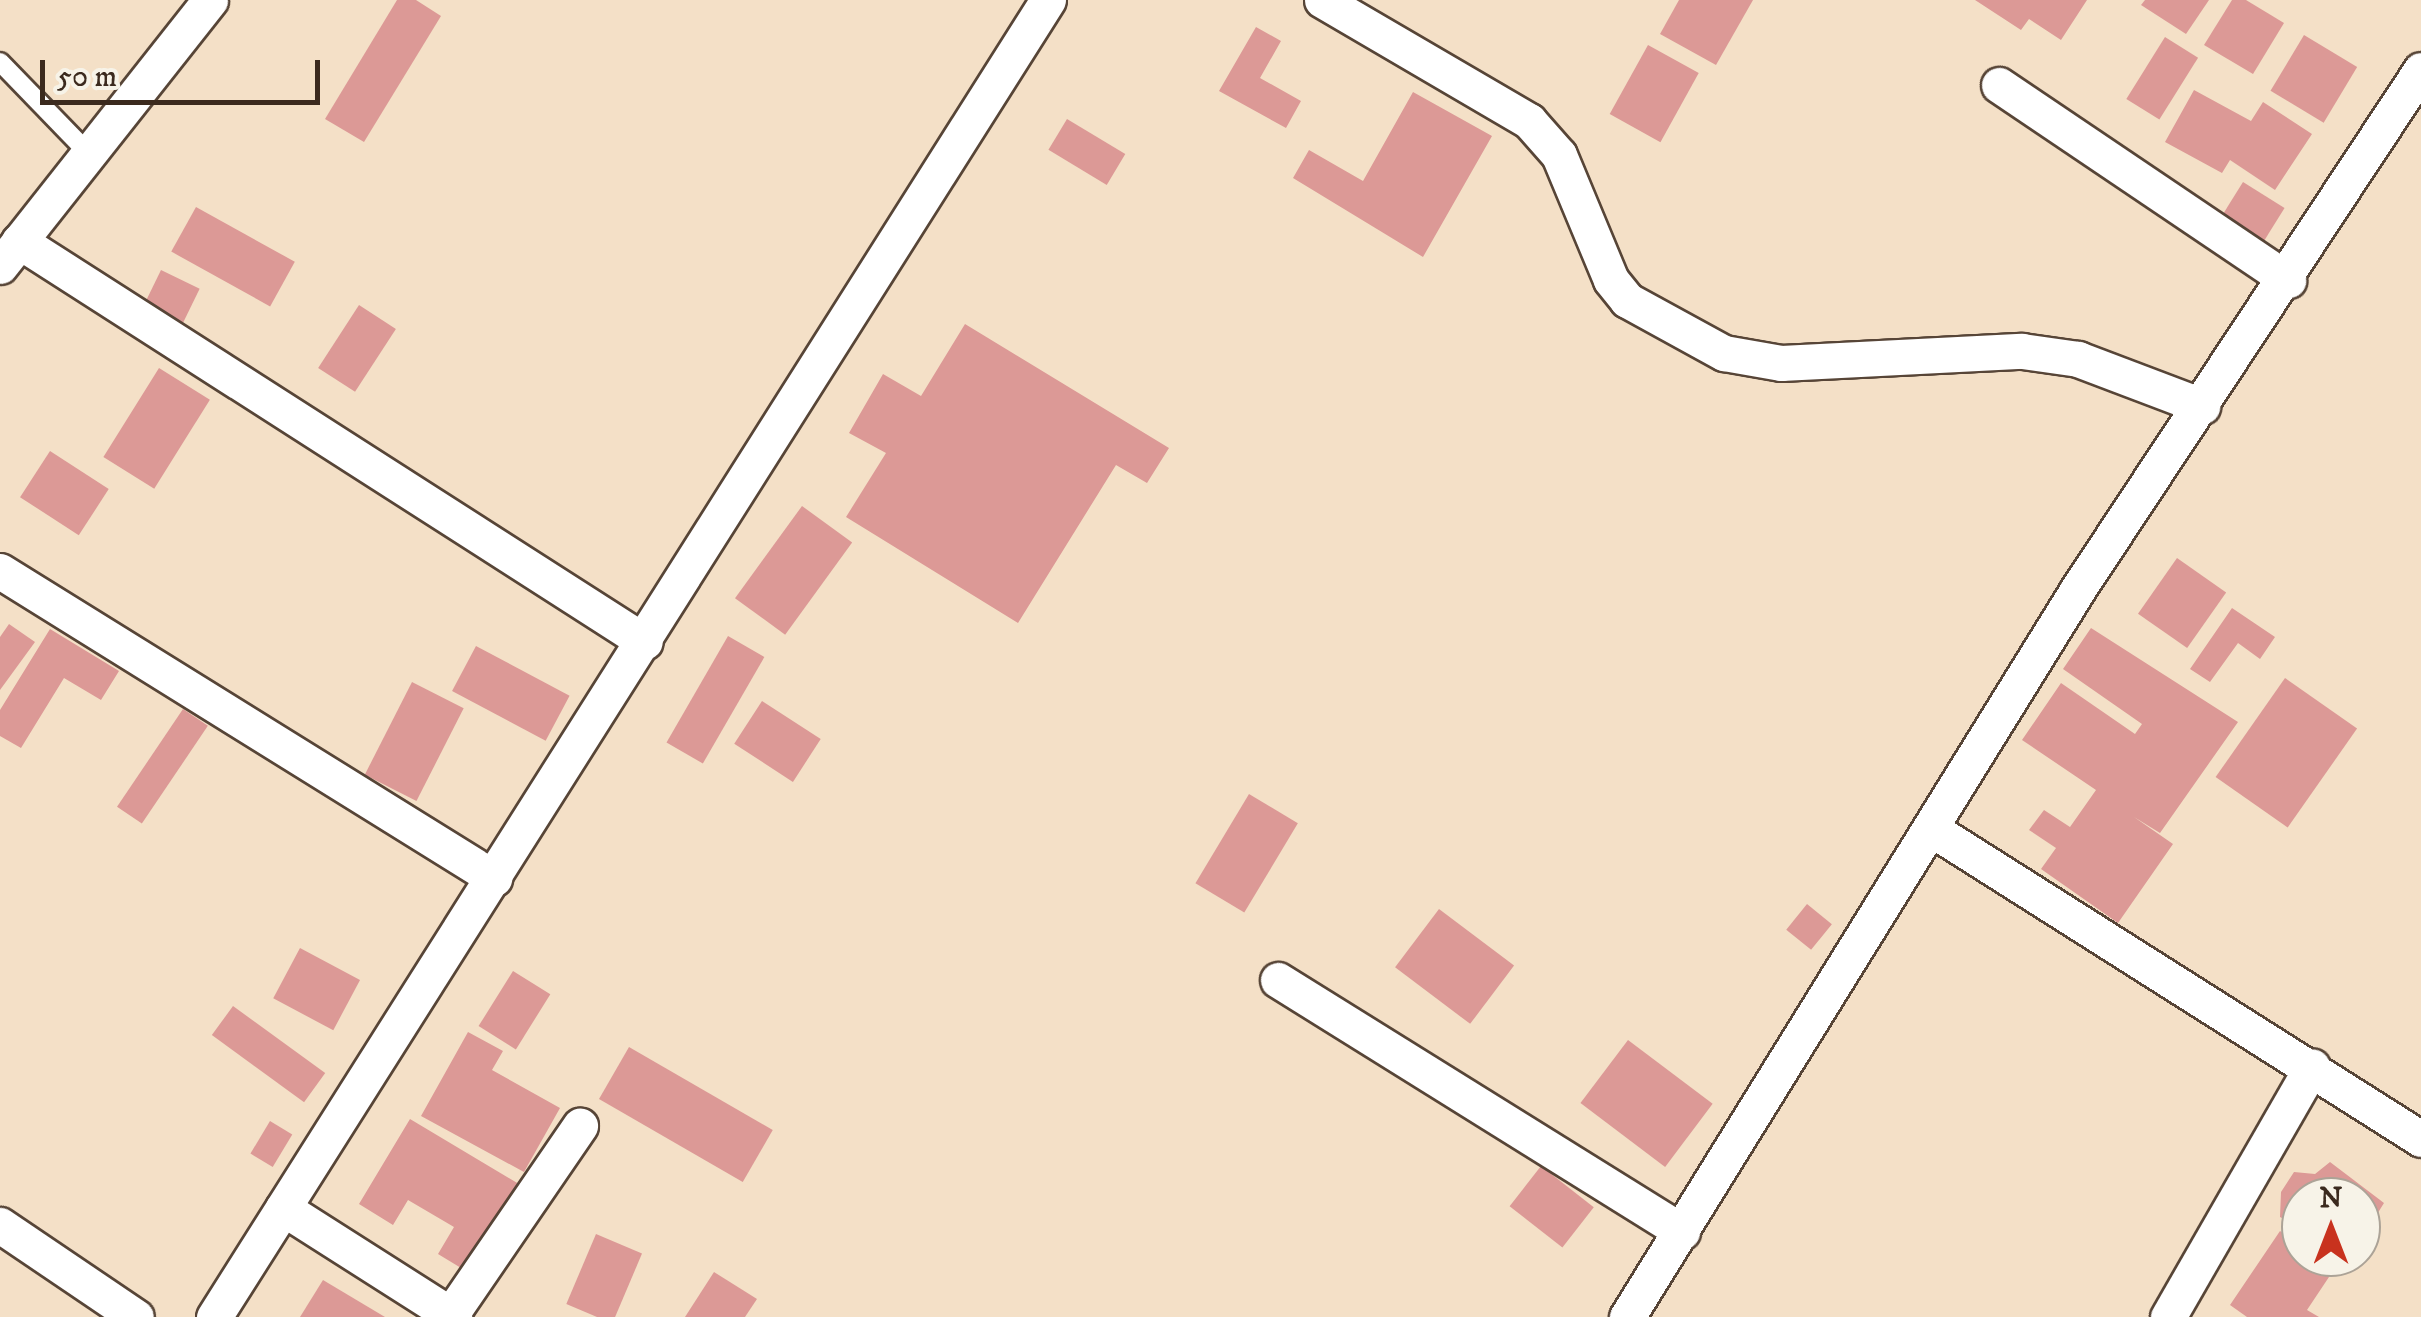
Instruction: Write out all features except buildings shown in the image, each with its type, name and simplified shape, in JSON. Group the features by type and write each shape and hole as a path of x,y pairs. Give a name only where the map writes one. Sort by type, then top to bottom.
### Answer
{"street":[{"path":"210,0 10,254 645,642"},
{"path":"214,1317 645,642 1048,0"},
{"path":"1322,0 1529,120 1559,156 1611,280 1627,300 1724,352 1781,362 2022,351 2078,359 2202,406"},
{"path":"1627,1317 2078,589 2288,280 2421,70"},
{"path":"1999,84 2288,280"},
{"path":"0,571 494,878"},
{"path":"1930,828 2421,1138"},
{"path":"1278,980 1682,1231"},
{"path":"2168,1317 2312,1066"},
{"path":"284,1208 451,1316 580,1126"},
{"path":"0,1226 136,1317"}],"lane":[{"path":"0,62 89,154"}]}
